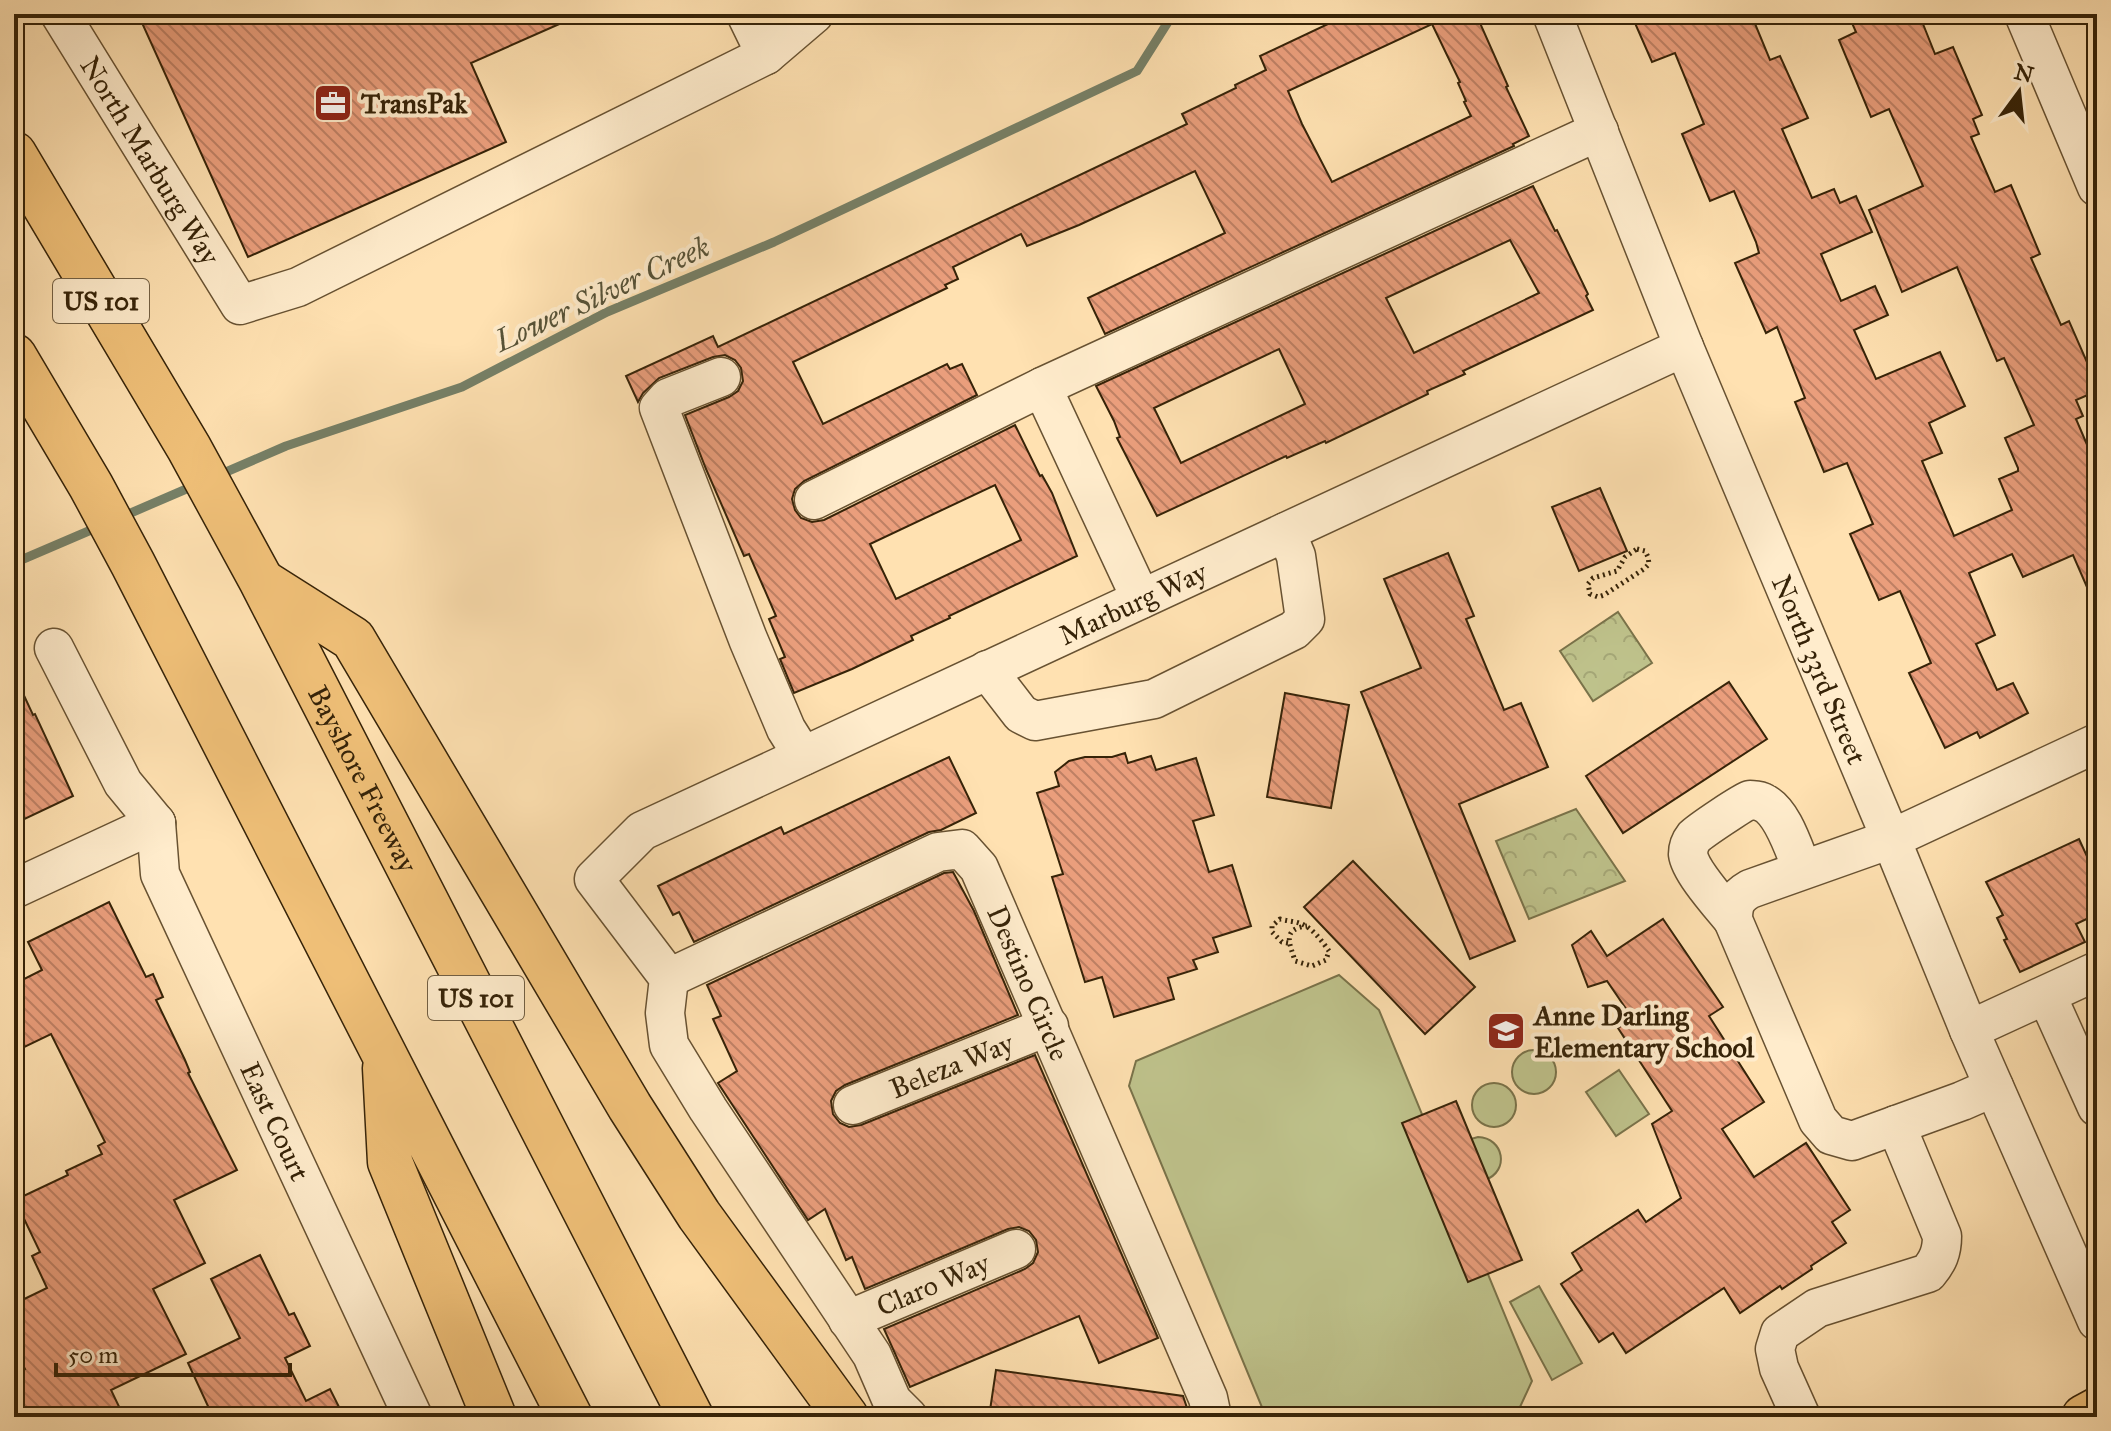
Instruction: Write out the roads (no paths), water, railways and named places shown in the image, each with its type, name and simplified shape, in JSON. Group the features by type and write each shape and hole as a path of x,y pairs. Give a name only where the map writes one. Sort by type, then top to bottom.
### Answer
{"main road":[{"name":"Bayshore Freeway","path":"14,154 189,448 261,580 691,1417"},
{"path":"14,356 133,564 570,1417"},
{"path":"261,580 353,639 630,1107 699,1215 846,1417"},
{"path":"384,1051 390,1162 494,1417"},
{"path":"2084,1417 2097,1410"}],"street":[{"name":"North Marburg Way","path":"60,14 240,305 298,287 766,55"},
{"path":"746,14 766,55 814,14"},
{"name":"North 33rd Street","path":"1552,14 1684,347 1969,1030 1994,1087 2086,1268 2097,1321"},
{"path":"2024,14 2097,187"},
{"path":"814,500 1042,387 1599,131"},
{"name":"Marburg Way","path":"669,978 594,879 642,831 1684,347"},
{"path":"721,377 668,398 659,408 748,639 786,729 803,756"},
{"path":"1042,387 1141,599"},
{"path":"987,670 1021,714 1035,721 1154,699 1294,630 1305,619 1296,556 1286,532"},
{"path":"14,889 156,823 123,783 54,648"},
{"path":"1733,920 1733,907 1738,896 1750,889 1891,839 2097,743"},
{"path":"1802,869 1785,826 1762,801 1752,800 1742,804 1695,836 1689,846 1688,856 1693,868 1733,920 1818,1120 1831,1135 1852,1141 1994,1087"},
{"name":"East Court","path":"156,823 160,874 413,1417"},
{"name":"Destino Circle","path":"669,978 938,852 962,849 979,868 1049,1026 1208,1398 1212,1417"},
{"path":"1969,1030 2097,971"},
{"path":"669,978 665,1013 669,1045 708,1109 872,1355 892,1401 908,1417"},
{"path":"2047,996 2097,1107"},
{"name":"Beleza Way","path":"853,1105 1049,1026"},
{"path":"1799,1417 1779,1368 1775,1349 1780,1333 1817,1308 1928,1273 1942,1251 1942,1236 1896,1125"},
{"name":"Claro Way","path":"848,1320 1016,1249"}],"waterway":[{"name":"Lower Silver Creek","path":"219,475 286,446 462,387 607,312 774,242 1137,71 1173,14"},
{"name":"Lower Silver Creek","path":"119,518 198,484"},
{"name":"Lower Silver Creek","path":"14,563 98,527"}],"place":[{"name":"TransPak","path":"333,103"},
{"name":"Anne Darling Elementary School","path":"1506,1031"}]}
